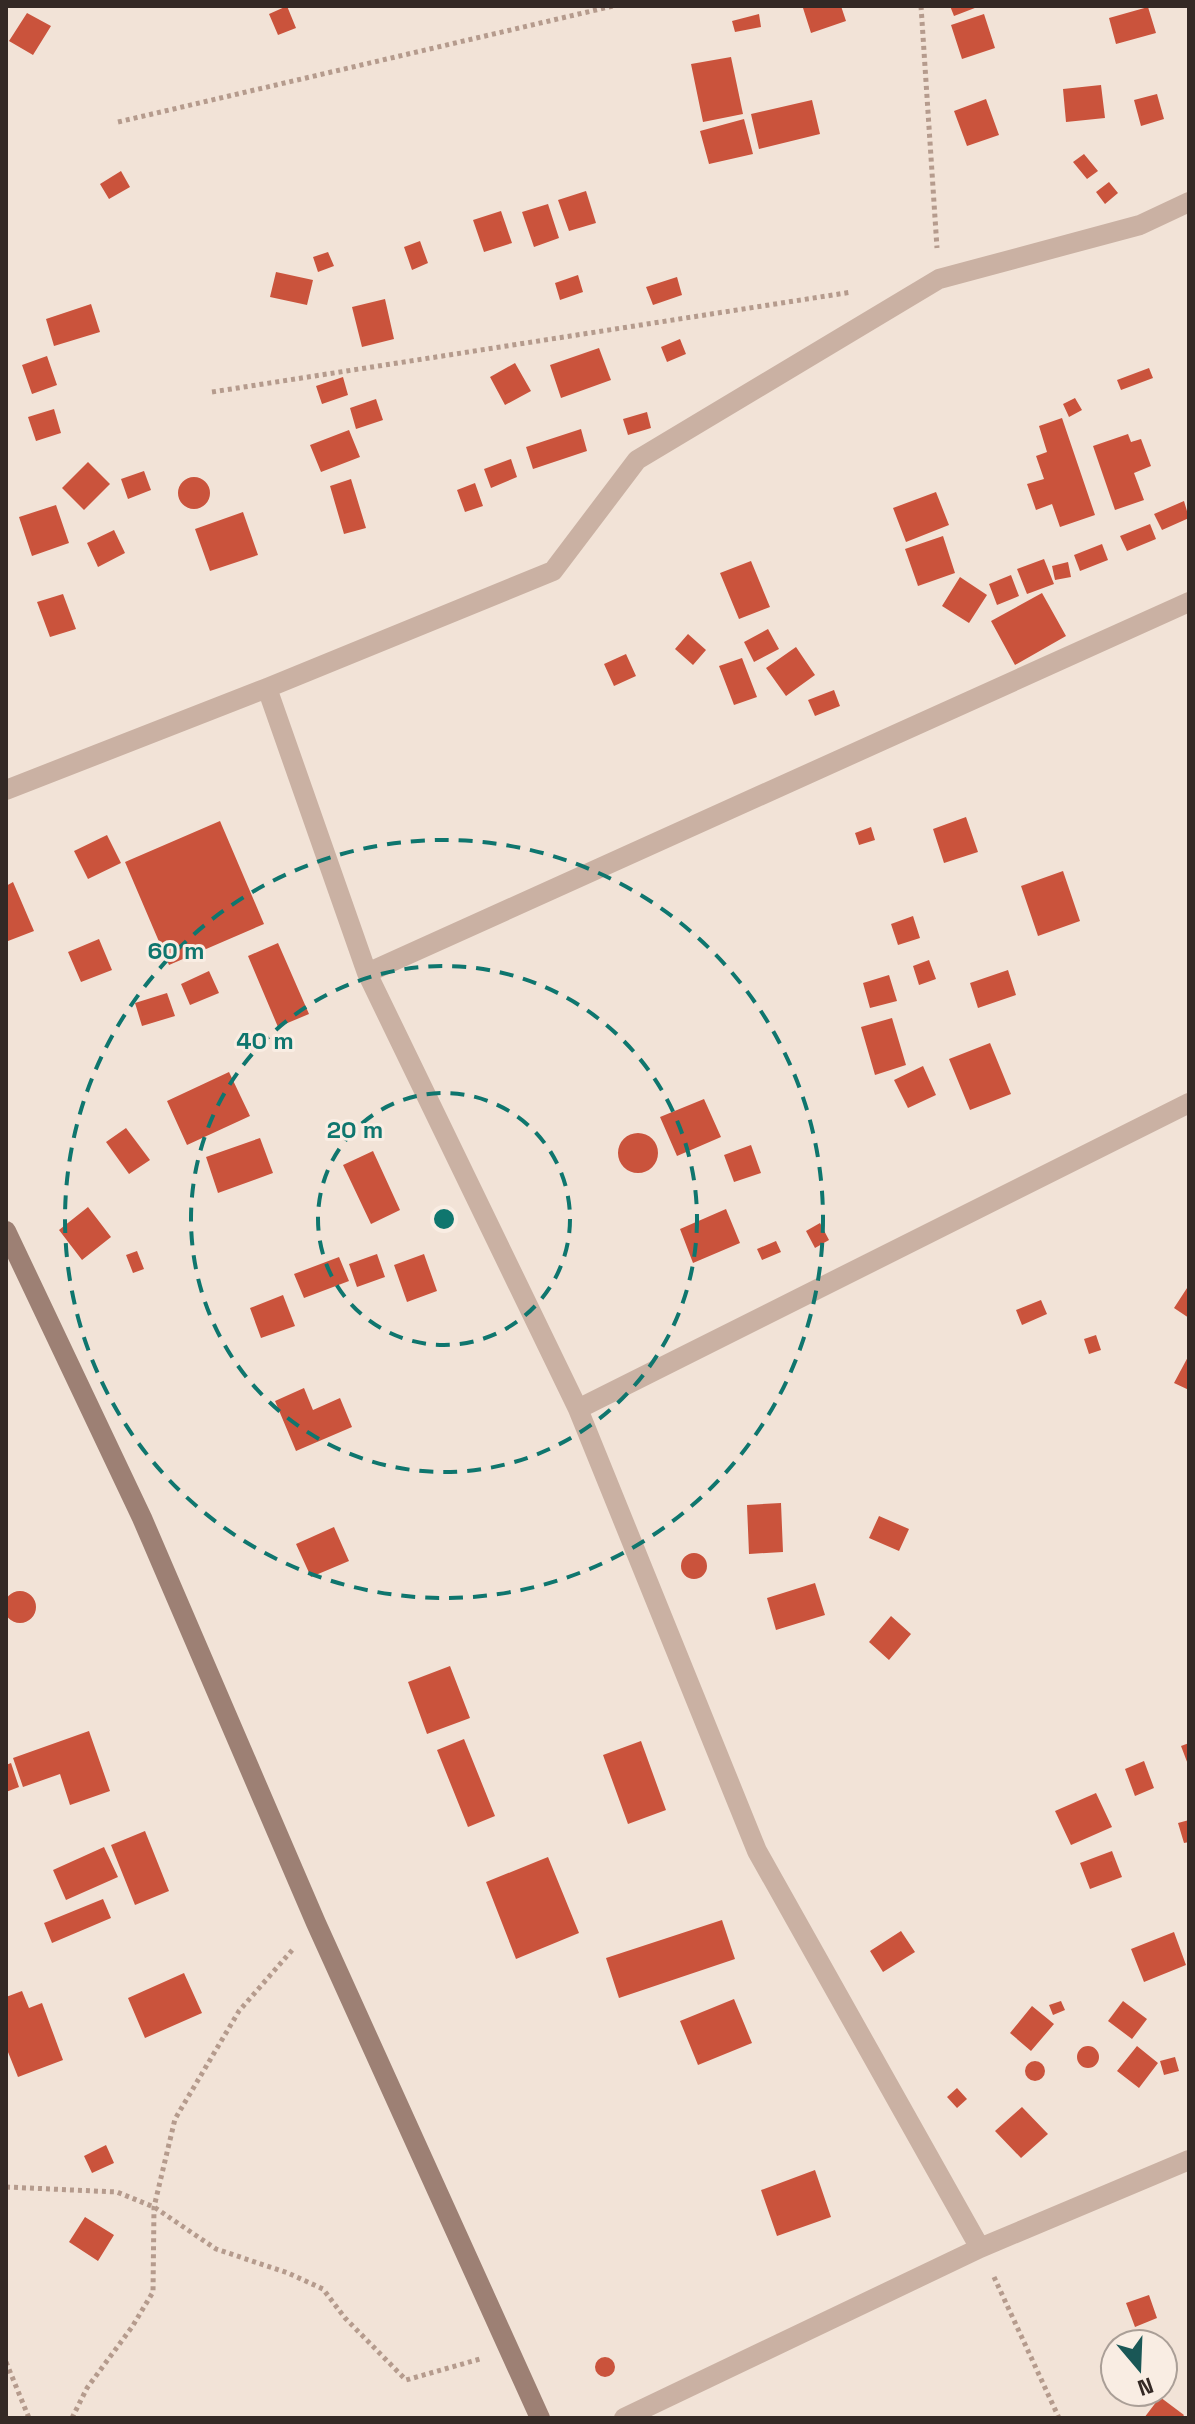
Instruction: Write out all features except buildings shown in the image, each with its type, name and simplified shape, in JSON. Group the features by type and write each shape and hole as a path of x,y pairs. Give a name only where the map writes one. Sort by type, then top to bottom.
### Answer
{"street":[{"path":"6,790 553,571 637,460 939,279 1140,225 1189,202"},
{"path":"367,973 1189,602"},
{"path":"267,688 367,973 578,1409 757,1851 980,2248"},
{"path":"578,1409 1189,1103"},
{"path":"6,1231 142,1518 316,1923 540,2418"},
{"path":"624,2418 980,2248 1189,2160"}],"path":[{"path":"118,122 613,6"},
{"path":"921,6 939,279"},
{"path":"212,392 860,291"},
{"path":"72,2418 87,2388 132,2327 153,2292 154,2207 175,2119 239,2011 316,1923"},
{"path":"6,2187 117,2192 154,2207 216,2249 288,2273 323,2289 345,2318 406,2380 508,2351"},
{"path":"980,2248 1059,2418"},
{"path":"6,2362 29,2418"}]}
